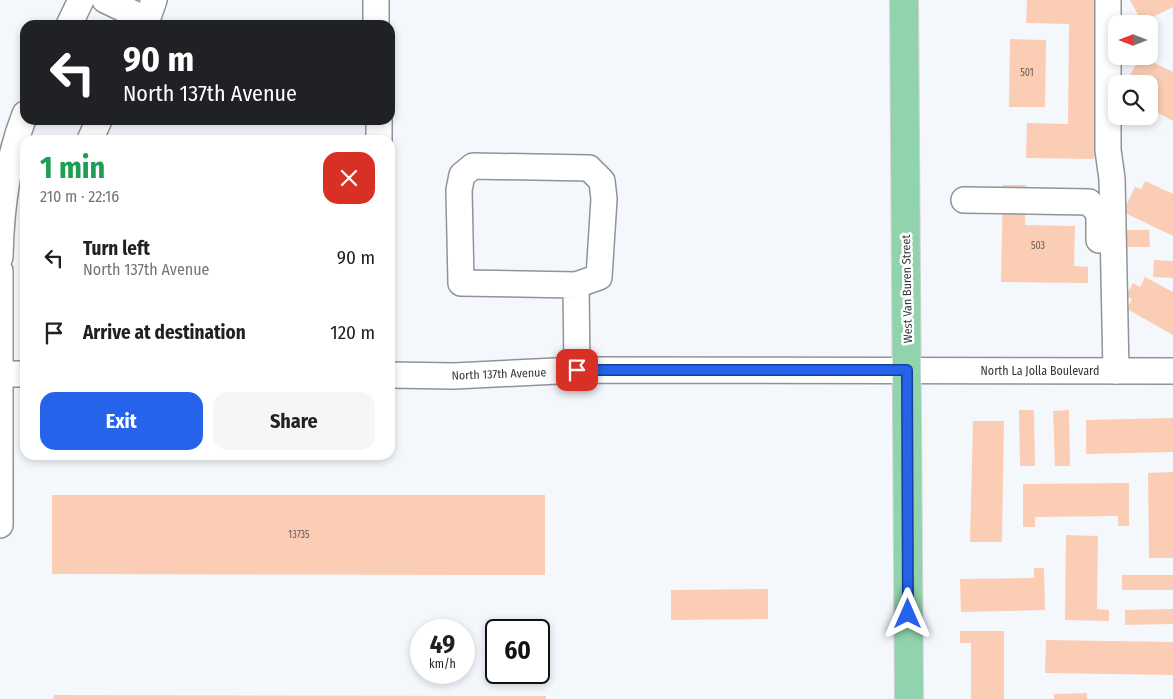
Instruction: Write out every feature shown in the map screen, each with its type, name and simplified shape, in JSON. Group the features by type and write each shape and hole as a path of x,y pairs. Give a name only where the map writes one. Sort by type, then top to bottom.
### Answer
{"main road":[{"name":"West Van Buren Street","path":"904,0 908,699"}],"street":[{"path":"71,20 81,0"},
{"path":"105,0 149,15"},
{"path":"376,0 376,20"},
{"path":"1107,371 1112,178 1108,150 1108,0"},
{"path":"0,257 3,206 11,157 21,125"},
{"path":"473,166 589,168 602,181 604,198 599,277 576,285 460,283 459,190 462,175 473,166"},
{"path":"964,200 1089,202 1099,213 1098,317 1107,371"},
{"path":"0,271 9,374 0,525"},
{"path":"576,285 577,370"},
{"name":"North 137th Avenue","path":"395,375 454,376 577,370 907,370"},
{"name":"North La Jolla Boulevard","path":"907,370 1173,371"}],"building":[{"path":"1027,0 1096,0 1094,159 1026,158 1027,123 1068,124 1069,24 1026,23"},
{"path":"1130,0 1173,0 1173,7 1156,15 1138,15"},
{"path":"1010,39 1046,40 1045,107 1009,107"},
{"path":"1136,65 1158,65 1173,72 1173,121 1158,113 1158,75 1130,75"},
{"path":"1145,181 1173,194 1173,236 1123,212 1135,187 1141,189"},
{"path":"1003,185 1026,185 1025,225 1075,226 1074,266 1088,267 1088,283 1001,282"},
{"path":"1120,230 1149,230 1150,247 1120,247"},
{"path":"1154,260 1173,261 1173,278 1153,277"},
{"path":"1145,277 1173,292 1173,335 1127,309 1132,299 1126,296 1133,283 1140,287"},
{"path":"1019,410 1034,410 1035,466 1020,466"},
{"path":"1069,410 1070,466 1055,466 1053,411"},
{"path":"1173,418 1173,452 1086,454 1086,420"},
{"path":"973,421 1004,421 1002,542 970,542"},
{"path":"1173,472 1173,558 1149,558 1148,473"},
{"path":"1129,483 1129,526 1118,526 1118,516 1035,517 1035,527 1023,527 1023,484"},
{"path":"52,495 545,495 545,575 52,574"},
{"path":"1066,535 1098,536 1097,609 1109,610 1109,621 1065,620"},
{"path":"1034,568 1044,568 1045,610 961,612 960,579 1034,578"},
{"path":"1122,575 1173,575 1173,590 1122,590"},
{"path":"768,589 768,619 671,620 671,590"},
{"path":"1173,609 1173,624 1125,625 1125,610"},
{"path":"960,631 1004,631 1004,699 971,699 971,643 960,643"},
{"path":"1046,640 1173,642 1173,675 1045,673"},
{"path":"1087,693 1087,699 1054,699 1054,694"},
{"path":"54,695 546,696 546,699 53,699"}],"route":[{"path":"577,370 907,370 908,614"}]}
